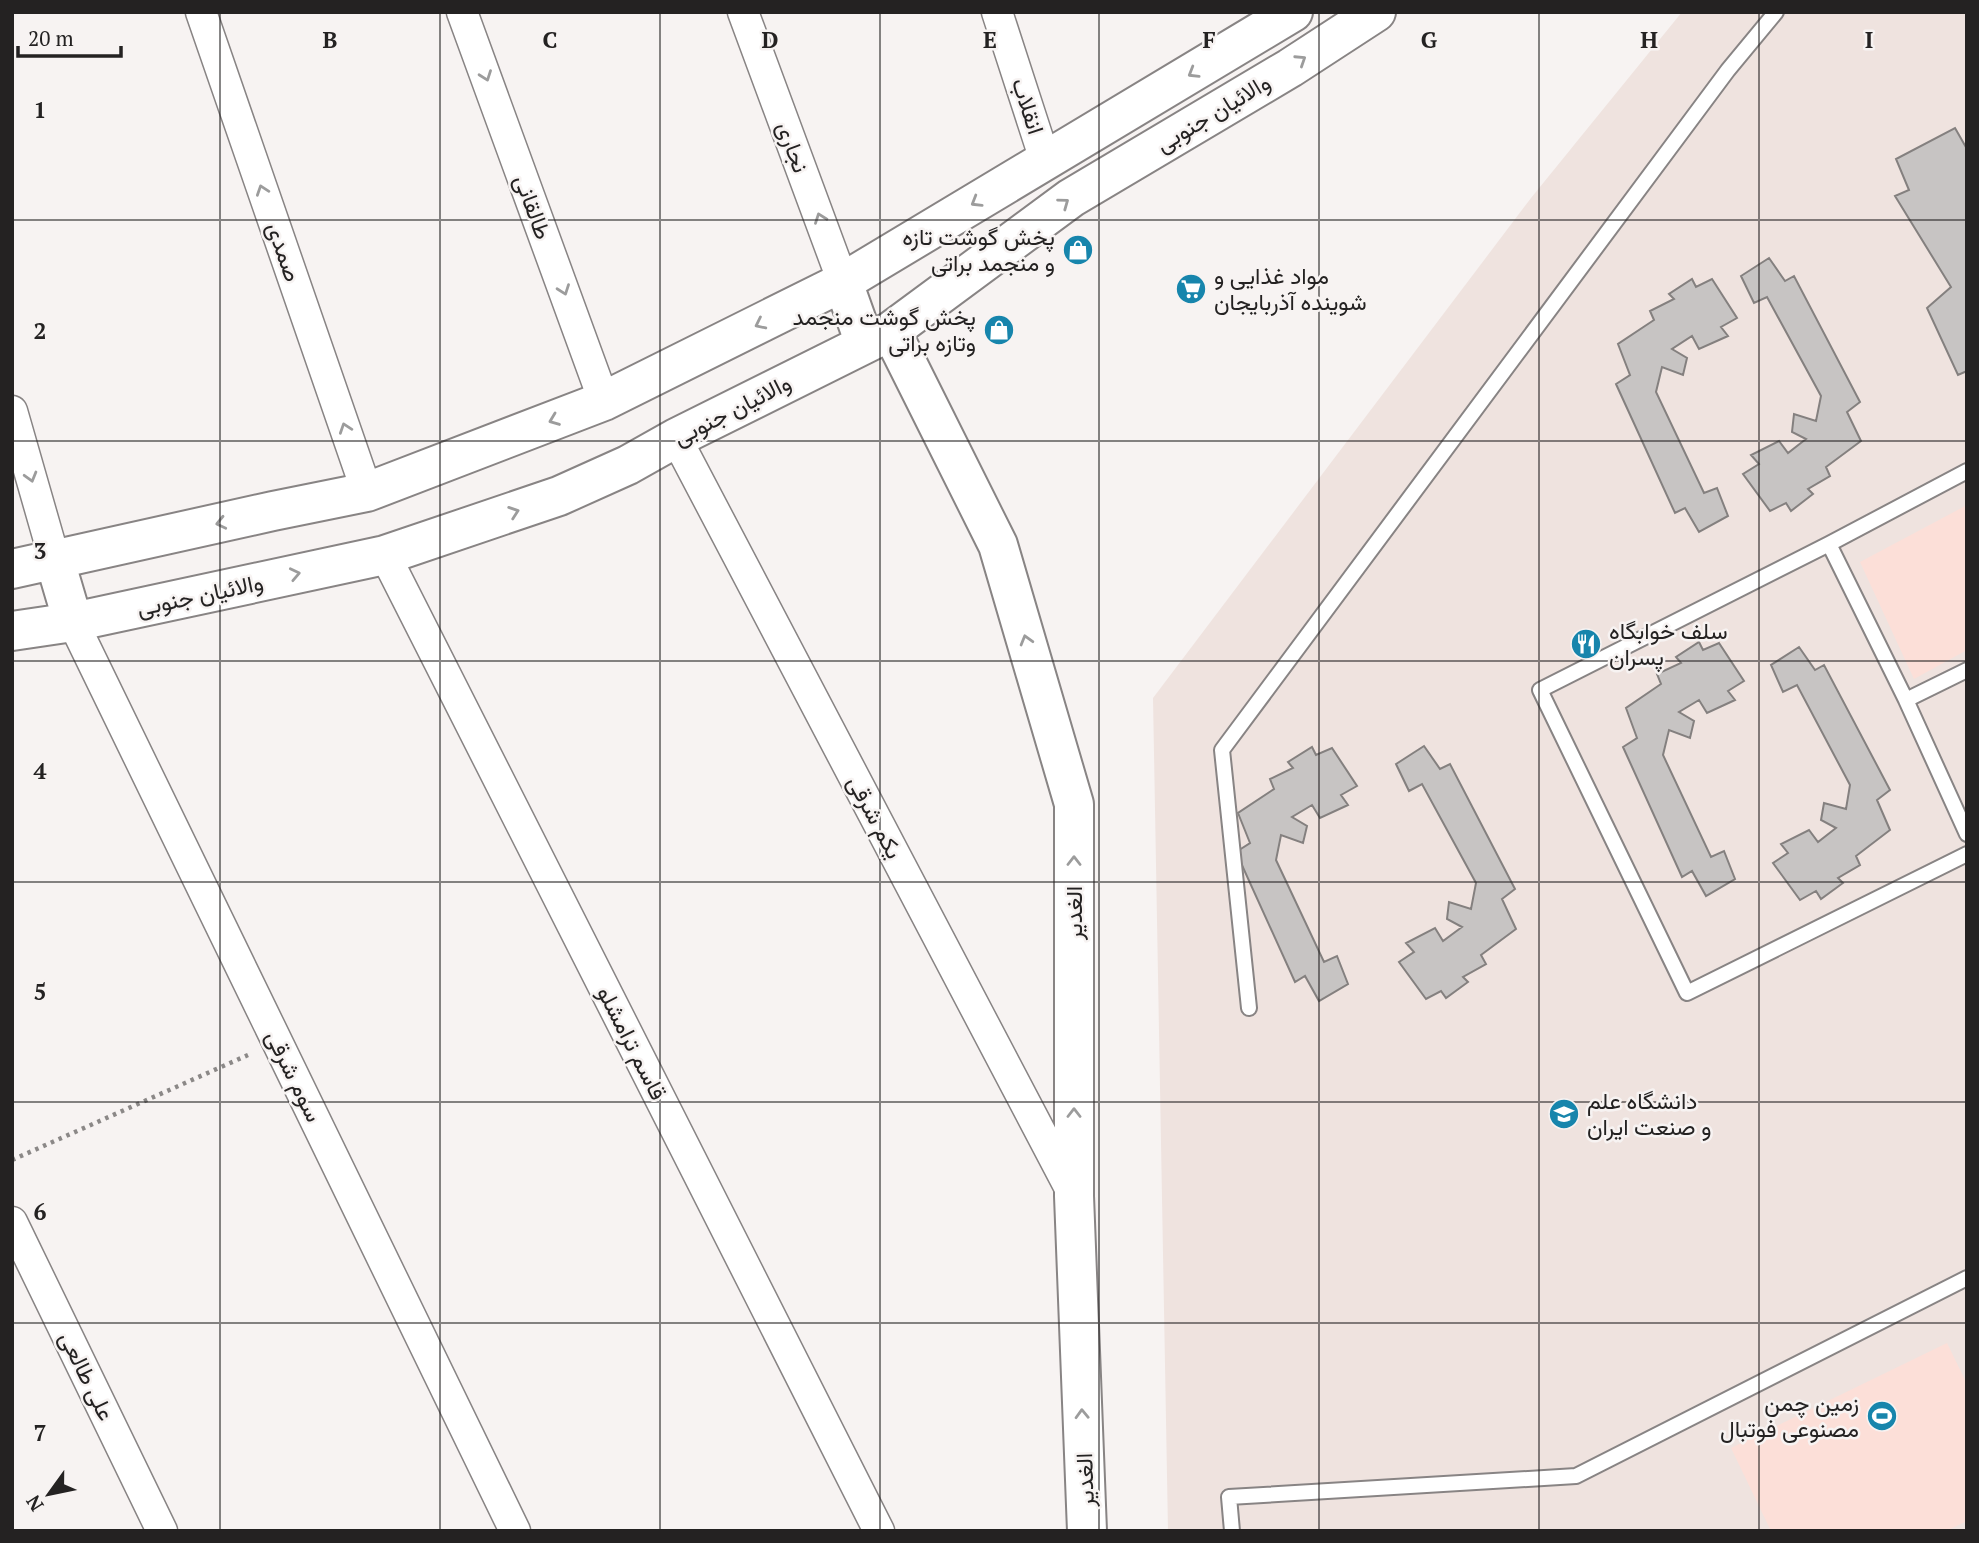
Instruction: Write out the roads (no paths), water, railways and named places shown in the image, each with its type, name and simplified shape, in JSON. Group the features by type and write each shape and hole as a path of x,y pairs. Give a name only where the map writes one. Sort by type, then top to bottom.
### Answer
{"main road":[{"name":"والائیان جنوبی","path":"12,631 73,622 385,555 559,496 628,465 676,438 878,337 1071,198 1290,68 1376,12"},
{"name":"والائیان جنوبی","path":"12,569 367,492 604,401 843,282 1273,18"},
{"name":"الغدیر","path":"843,282 878,337 998,545 1074,804 1074,1196 1087,1531"},
{"path":"55,561 73,622"}],"street":[{"name":"صمدی","path":"201,12 367,492"},
{"name":"طالقانی","path":"462,12 604,401"},
{"name":"نجاری","path":"743,12 843,282"},
{"name":"انقلاب","path":"997,12 1045,159"},
{"path":"12,411 55,561"},
{"name":"یکم شرقی","path":"676,438 1074,1196"},
{"name":"قاسم ترامشلو","path":"385,555 879,1531"},
{"name":"سوم شرقی","path":"73,622 515,1531"},
{"name":"علی طالعی","path":"12,1222 162,1531"}],"lane":[{"path":"1249,1008 1222,750 1728,70 1776,12"},
{"path":"1967,471 1540,690 1686,993 1967,854"},
{"path":"1829,544 1906,700 1967,834"},
{"path":"1906,700 1967,670"},
{"path":"1232,1531 1229,1497 1576,1476 1967,1278"}],"place":[{"name":"پخش گوشت تازه و منجمد براتی","path":"1078,250"},
{"name":"مواد غذایی و شوینده آذربایجان","path":"1191,289"},
{"name":"پخش گوشت منجمد وتازه براتی","path":"999,330"},
{"name":"سلف خوابگاه پسران","path":"1586,644"},
{"name":"دانشگاه علم و صنعت ایران","path":"1564,1114"},
{"name":"زمین چمن مصنوعی فوتبال","path":"1882,1416"}]}
